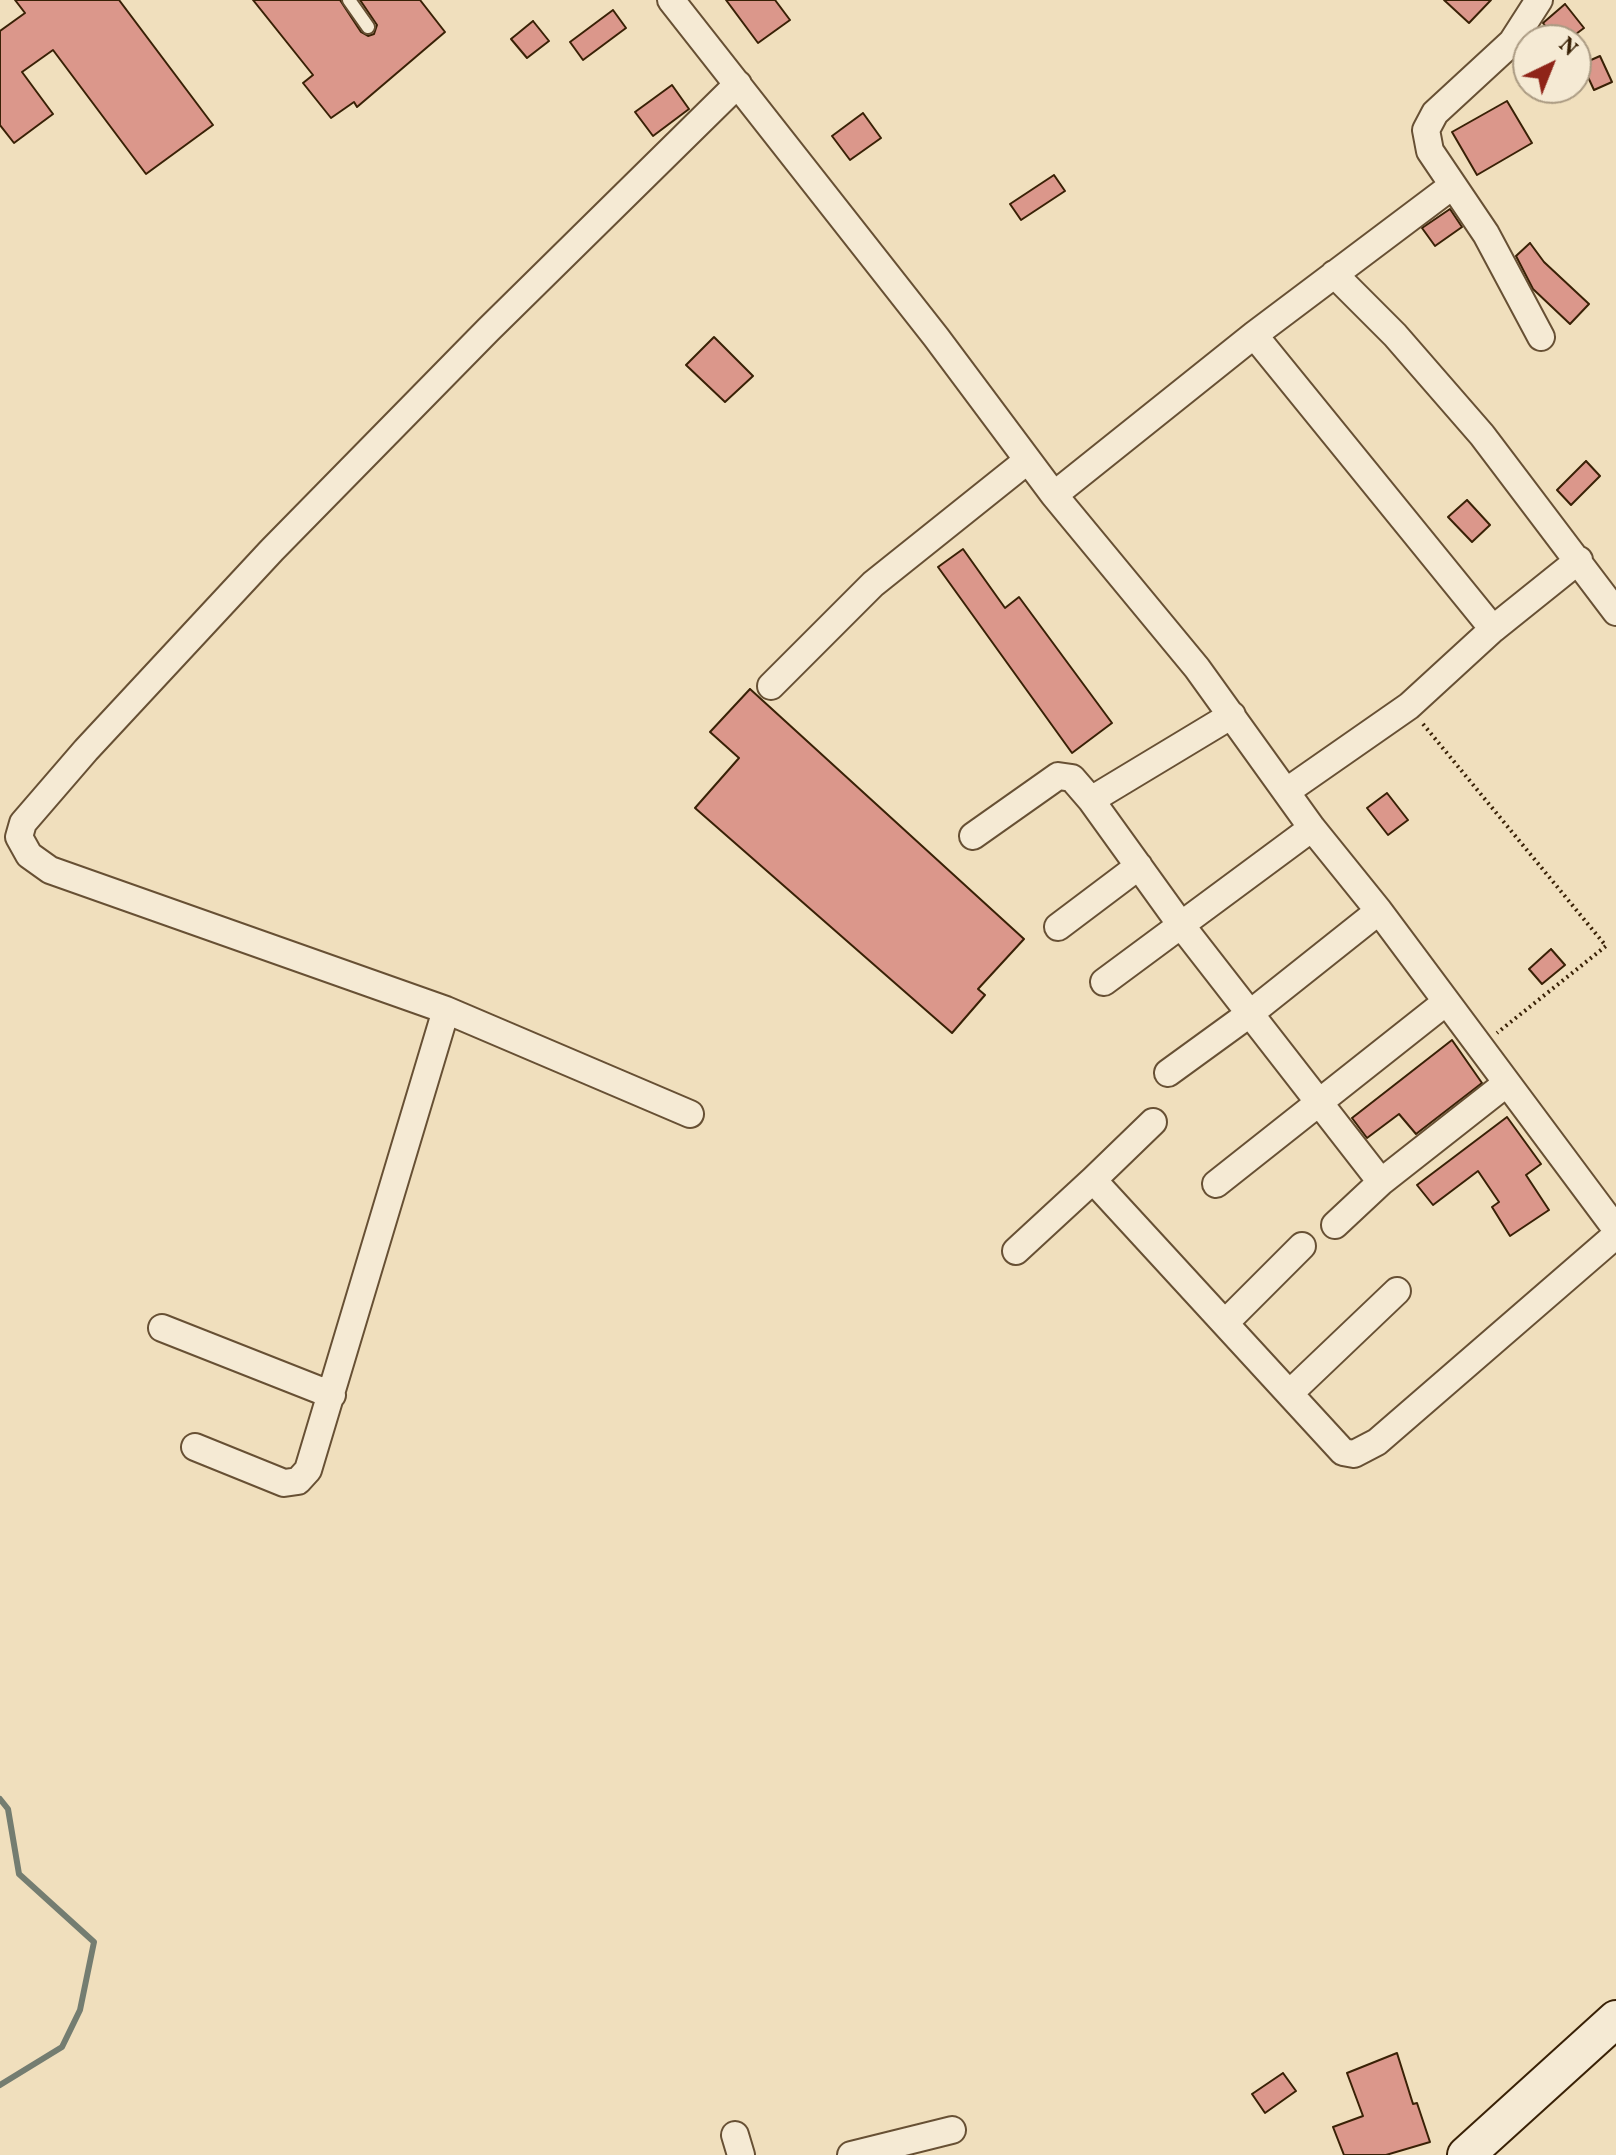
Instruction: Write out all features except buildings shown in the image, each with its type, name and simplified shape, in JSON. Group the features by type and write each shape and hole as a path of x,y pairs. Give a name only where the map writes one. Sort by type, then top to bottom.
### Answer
{"main road":[{"path":"1466,2155 1616,2019"}],"street":[{"path":"671,0 1054,495 1197,668 1312,828 1379,911 1616,1229"},
{"path":"1539,0 1498,59 1427,124 1430,151 1486,234 1541,337"},
{"path":"690,1114 446,1010 50,870 23,848 21,830 86,750 272,550 488,330 738,84"},
{"path":"1054,495 1254,335 1452,186"},
{"path":"1334,274 1395,335 1482,435 1616,612"},
{"path":"1254,335 1493,629"},
{"path":"771,686 873,584 1028,460"},
{"path":"1287,791 1409,706 1493,629 1579,560"},
{"path":"1091,800 1232,715"},
{"path":"973,836 1058,776 1072,778 1181,925 1252,1012 1381,1182"},
{"path":"1104,982 1312,828"},
{"path":"1058,927 1139,866"},
{"path":"1168,1073 1252,1012 1379,911"},
{"path":"1216,1184 1446,1002"},
{"path":"195,1447 292,1483 305,1475 332,1395 446,1010"},
{"path":"1335,1225 1381,1182 1507,1083"},
{"path":"1016,1251 1153,1122"},
{"path":"1093,1180 1343,1452 1354,1454 1367,1449 1616,1235"},
{"path":"1226,1322 1302,1246"},
{"path":"1291,1392 1397,1291"},
{"path":"162,1328 332,1395"},
{"path":"851,2155 952,2130"}],"lane":[{"path":"349,0 368,27"}],"path":[{"path":"1409,706 1606,946 1480,1048"}],"waterway":[{"path":"0,1799 8,1809 19,1874 94,1942 80,2010 62,2047 0,2085"}]}
